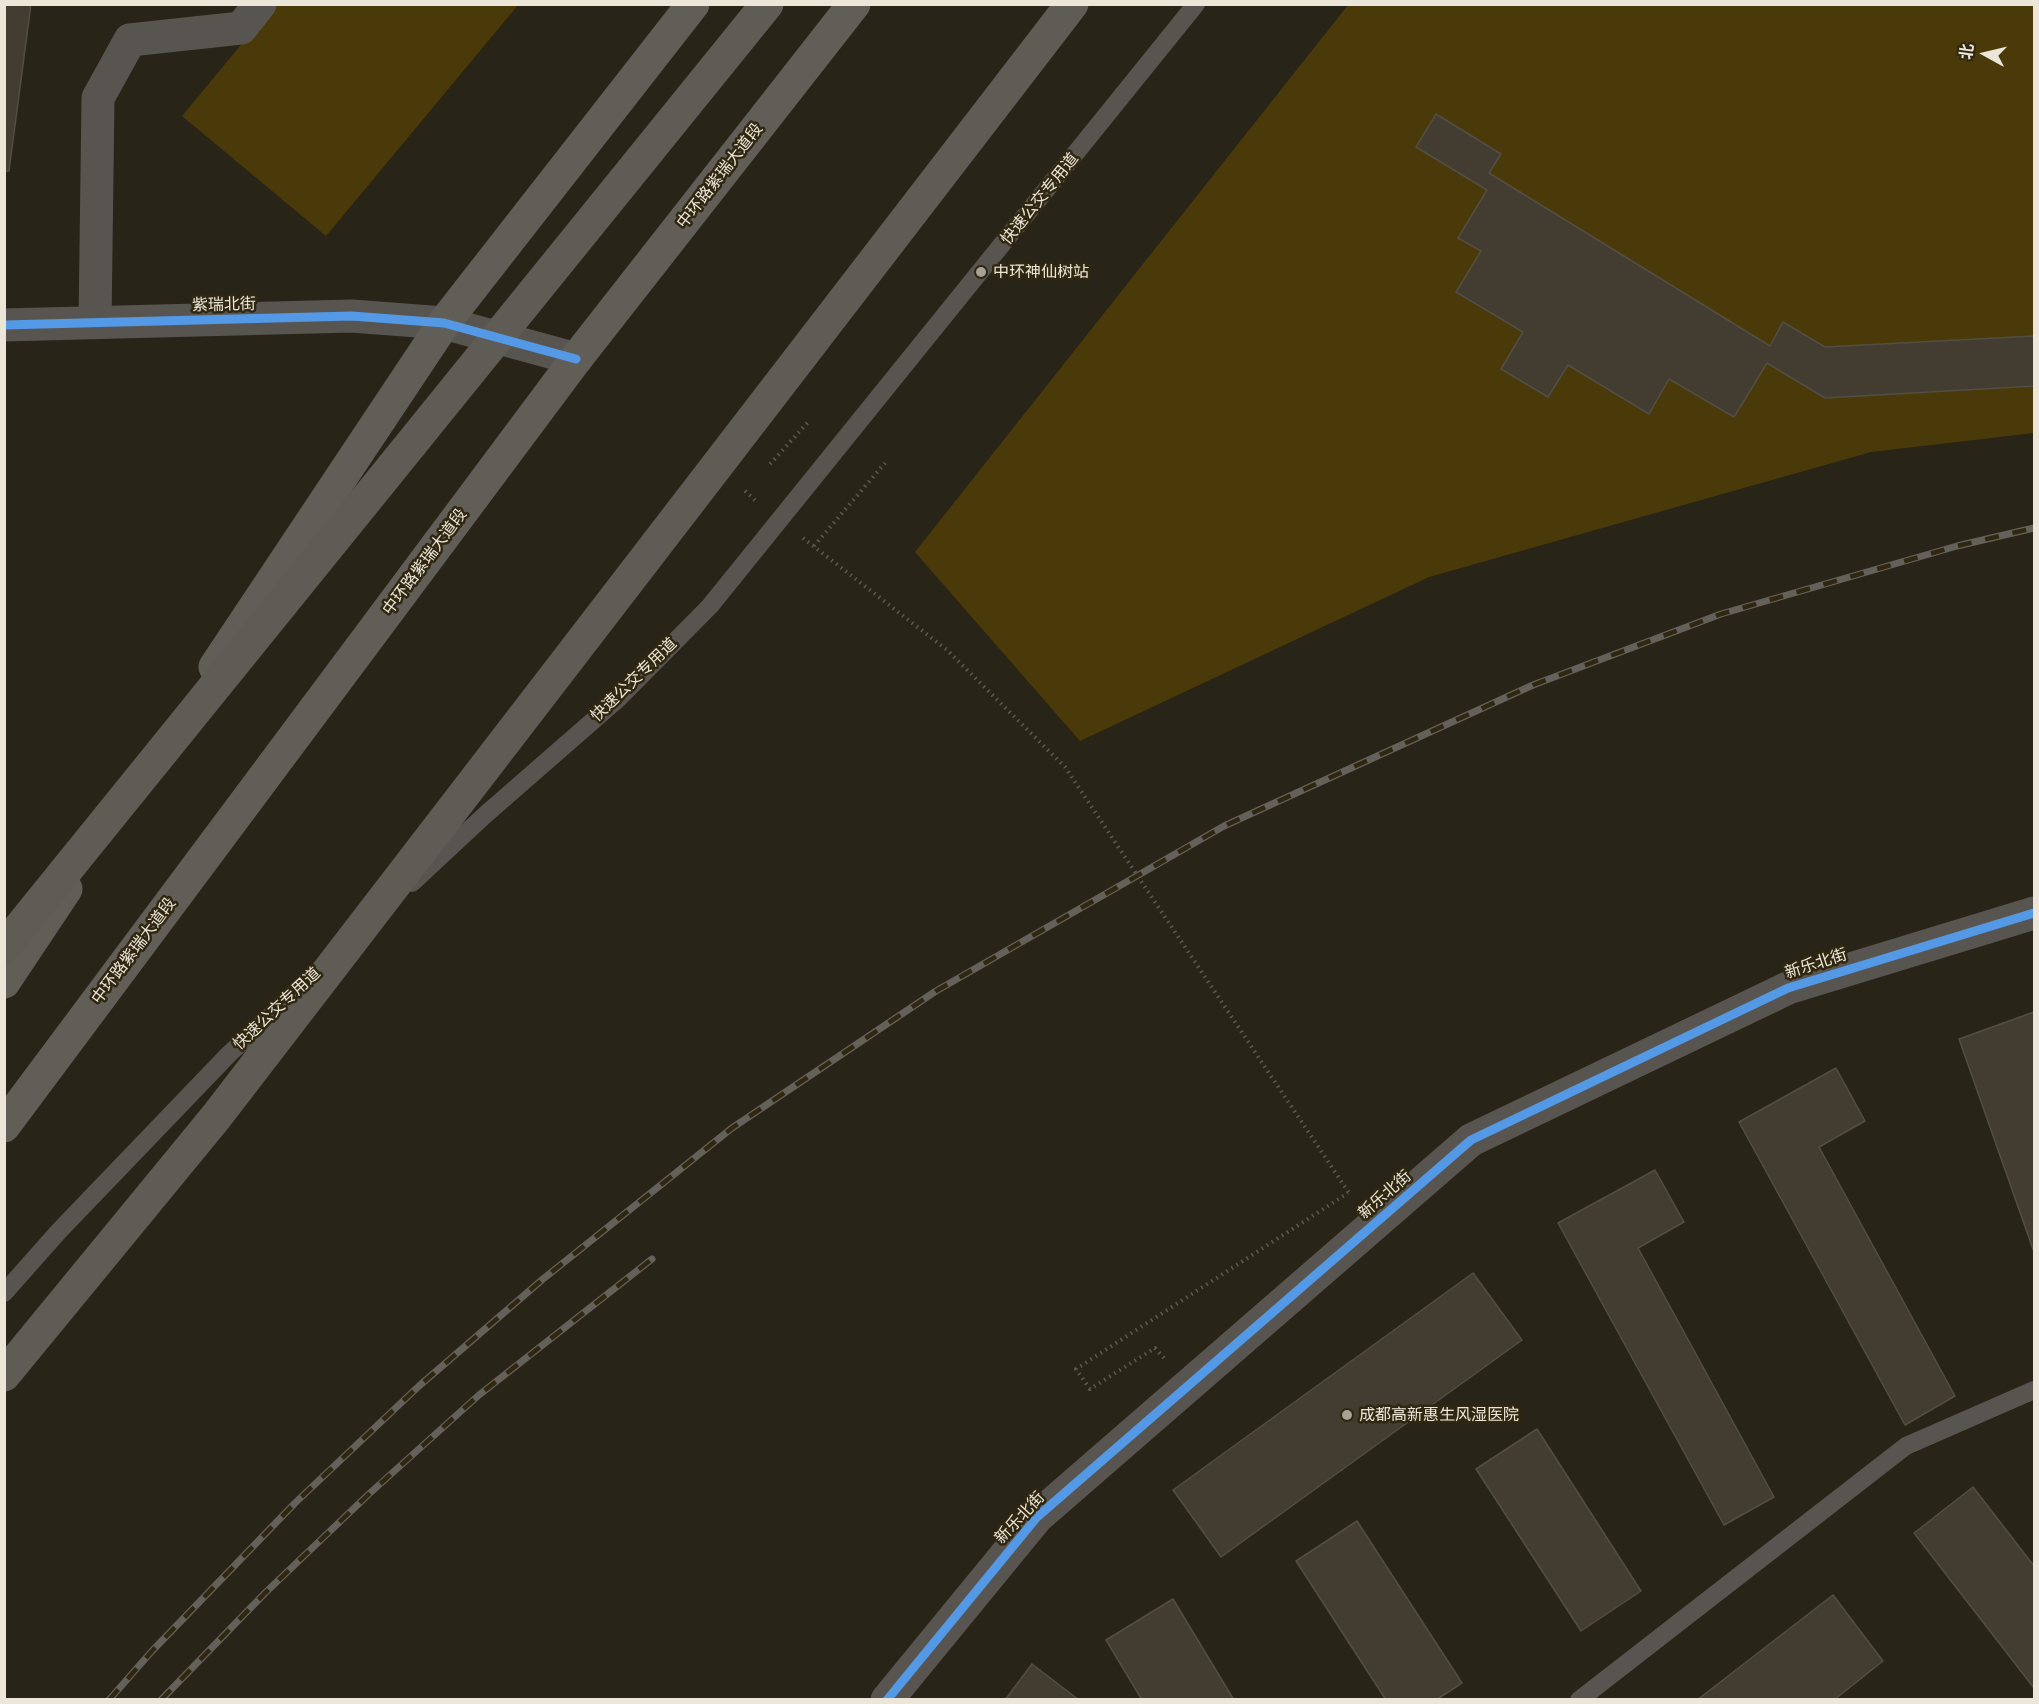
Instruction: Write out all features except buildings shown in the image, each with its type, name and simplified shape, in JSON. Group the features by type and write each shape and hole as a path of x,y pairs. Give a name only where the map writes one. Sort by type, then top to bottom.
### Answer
{"highway":[{"path":"4,947 767,4"},
{"path":"4,1375 216,1117 1072,4"}],"main road":[{"path":"4,982 444,323 693,4"},
{"name":"中环路紫瑞大道段","path":"4,1126 576,359 854,4"}],"street":[{"path":"95,323 98,98 130,40 241,28 260,4"},
{"name":"紫瑞北街","path":"4,325 352,316 444,323 576,359"},
{"name":"新乐北街","path":"887,1700 1037,1517 1471,1140 1788,988 2034,913"}],"lane":[{"name":"快速公交专用道","path":"4,1293 59,1231 229,1054 485,815 619,698 710,606 1196,4"},
{"path":"1580,1700 1906,1446 2034,1390"}],"path":[{"path":"766,468 810,420"},
{"path":"814,546 885,463"},
{"path":"752,484 744,492 762,505"},
{"path":"796,533 947,650 1065,767 1348,1193"},
{"path":"1155,1348 1090,1389 1076,1369 1358,1186"}],"shaded area":[{"path":"274,5 518,5 326,236 182,116"},
{"path":"1348,5 2034,5 2034,433 1871,452 1429,577 1080,741 915,552"}],"railway":[{"path":"109,1700 152,1651 295,1503 419,1386 543,1279 732,1128 936,991 1224,826 1533,685 1721,614 1957,546 2034,528"},
{"path":"161,1700 265,1593 370,1493 479,1395 652,1259"}],"cycle path":[{"path":"4,325 352,316 444,323 576,359"},
{"path":"887,1700 1037,1517 1471,1140 1788,988 2034,913"}],"place":[{"name":"中环神仙树站","path":"981,272"},
{"name":"成都高新惠生风湿医院","path":"1347,1415"}]}
